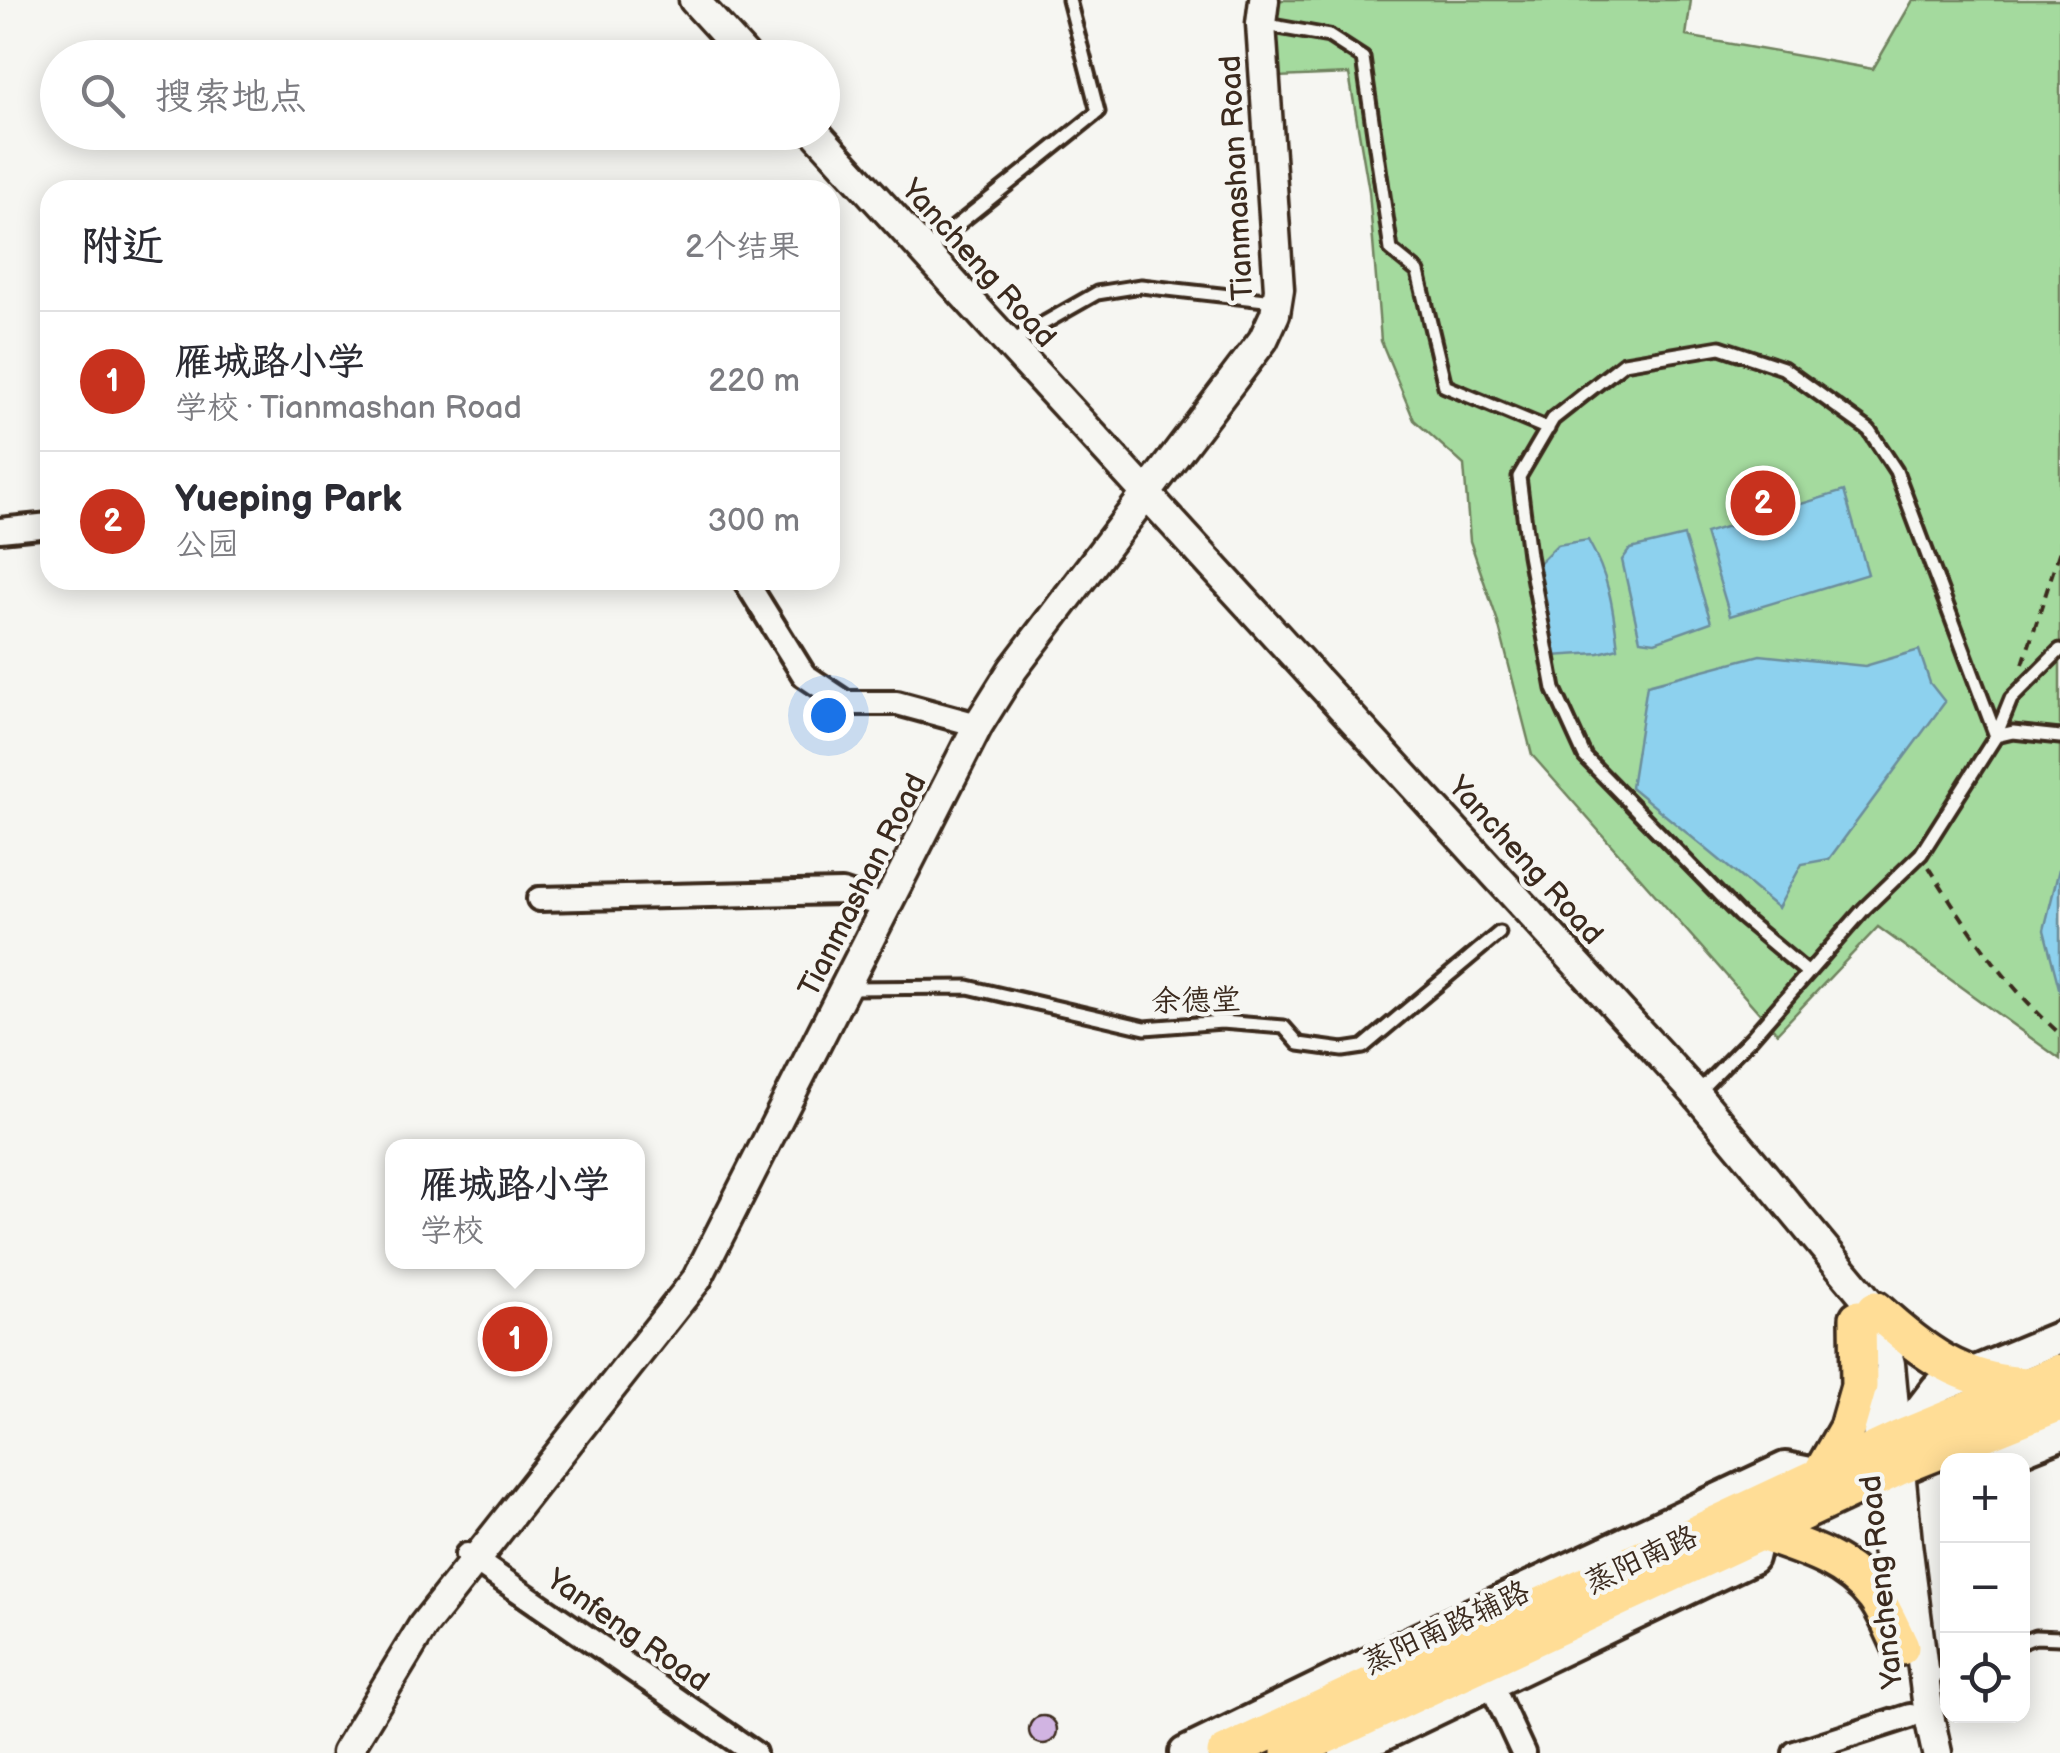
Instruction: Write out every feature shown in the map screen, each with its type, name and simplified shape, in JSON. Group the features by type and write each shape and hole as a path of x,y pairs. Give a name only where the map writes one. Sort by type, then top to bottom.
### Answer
{"main road":[{"path":"1820,1476 1847,1428 1859,1386 1866,1313 1968,1375 2004,1384 2044,1379"},
{"path":"1889,1458 1936,1388 2060,1337"},
{"name":"蒸阳南路","path":"1225,1753 1820,1476 1889,1458 2044,1379"},
{"path":"1345,1753 1486,1672 1758,1532 1889,1458 2060,1403"},
{"path":"2012,1453 2060,1434"},
{"path":"1889,1458 1940,1465"},
{"name":"蒸阳南路辅路","path":"1185,1753 1418,1639 1785,1468 1820,1476"},
{"path":"1758,1532 1821,1553 1853,1574 1876,1598 1901,1647"},
{"path":"1288,1753 1486,1672"}],"street":[{"path":"677,0 714,40"},
{"path":"694,0 731,40"},
{"name":"Tianmashan Road","path":"346,1753 423,1626 471,1558 690,1275 972,723 1251,337 1265,300 1249,22 1259,8"},
{"name":"Tianmashan Road","path":"1138,496 1263,340 1275,314 1279,289 1259,8"},
{"name":"Yancheng Road","path":"815,150 1696,1094 1866,1313 1890,1364 1887,1548 1910,1716 1919,1753"},
{"name":"Yancheng Road","path":"832,150 1008,343 1138,496 1866,1313"},
{"path":"0,530 40,526"},
{"path":"751,590 804,674 846,704 897,703 972,723"},
{"name":"Tianmashan Road","path":"334,1753 413,1625 698,1280 848,988 972,723"},
{"path":"538,899 842,892 878,904"},
{"name":"Yancheng Road","path":"1889,1458 1936,1675 1937,1753"},
{"name":"Yanfeng Road","path":"471,1558 754,1753"},
{"path":"1486,1672 1523,1753"},
{"path":"1795,1753 1910,1716"}],"lane":[{"path":"924,252 1098,112 1069,0"},
{"path":"1259,8 1329,36 1363,58 1391,250 1418,272 1446,386 1548,429"},
{"path":"1008,343 1097,293 1112,290 1141,286 1265,300"},
{"path":"1808,973 1739,916 1585,757 1554,689 1519,478 1553,419 1624,362 1720,347 1782,368 1869,430 1896,470 1996,736"},
{"path":"1696,1094 1752,1037 1864,909 1921,854 1996,736 2012,699 2060,650"},
{"path":"1996,736 2013,732 2060,737"},
{"name":"余德堂","path":"848,988 968,987 1144,1028 1222,1022 1284,1027 1299,1044 1344,1050 1364,1047 1499,933"},
{"path":"2030,1639 2060,1638"}],"path":[{"path":"2012,699 2060,550"},
{"path":"1921,854 1969,930 2020,998 2060,1034"}],"green space":[{"path":"1280,0 1691,0 1686,36 1873,69 1913,0 2060,0 2060,1059 1878,927 1777,1033 1532,755 1497,619 1470,541 1464,465 1414,420 1381,341 1369,191 1349,74 1277,77"}],"water":[{"path":"1844,491 1868,574 1730,616 1705,533"},
{"path":"1684,536 1711,622 1655,642 1640,640 1622,560 1630,549"},
{"path":"1588,540 1609,592 1618,648 1552,656 1535,567 1557,545"},
{"path":"1919,650 1930,683 1945,702 1829,859 1802,864 1778,908 1631,787 1647,685 1760,655 1865,666"},
{"path":"2060,865 2060,992 2044,930"}],"building":[{"path":"1043,1716 1053,1720 1057,1730 1053,1740 1043,1744 1033,1740 1029,1730 1033,1720"}],"place":[{"name":"Yueping Park","path":"1763,503"},
{"name":"雁城路小学","path":"515,1339"}]}
